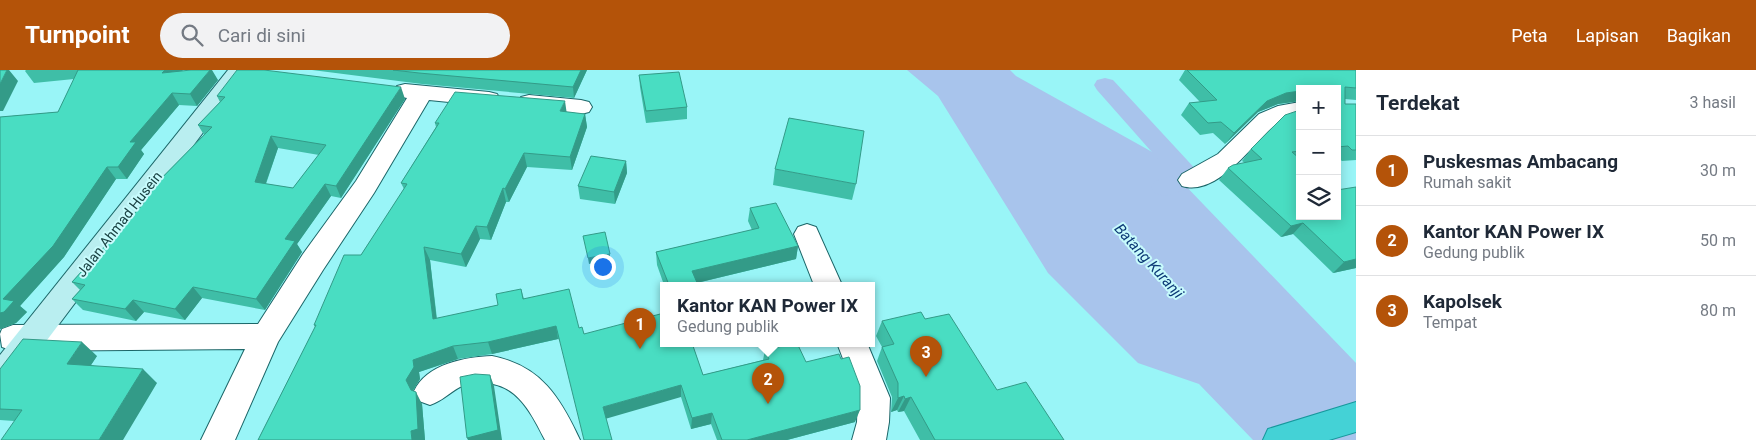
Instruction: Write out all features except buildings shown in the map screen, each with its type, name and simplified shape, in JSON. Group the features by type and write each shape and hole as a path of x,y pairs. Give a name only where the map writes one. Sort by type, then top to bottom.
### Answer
{"highway":[{"path":"1280,440 1356,417"}],"main road":[{"name":"Jalan Ahmad Husein","path":"0,378 15,343 157,151 224,70"},
{"name":"Jalan Ahmad Husein","path":"15,343 249,71"}],"street":[{"path":"383,88 581,107"},
{"path":"218,440 266,336 313,262 365,187 422,93"},
{"path":"1191,180 1218,167 1232,155 1261,122 1276,115 1296,110"},
{"path":"807,234 827,282"},
{"path":"15,343 266,336"},
{"path":"854,347 874,398 873,422 869,440"},
{"path":"430,392 452,376 486,368 502,369 517,376 530,389 544,406 563,440"}],"water":[{"name":"Batang Kuranji","path":"907,70 1010,70 1016,76 1154,153 1356,363 1356,440 1253,440 1199,384 1138,363 1048,273 938,96"}],"waterway":[{"path":"1105,85 1191,180 1164,187"}],"place":[{"name":"Puskesmas Ambacang","path":"640,349"},
{"name":"Kapolsek","path":"926,377"},
{"name":"Kantor KAN Power IX","path":"768,404"}]}
